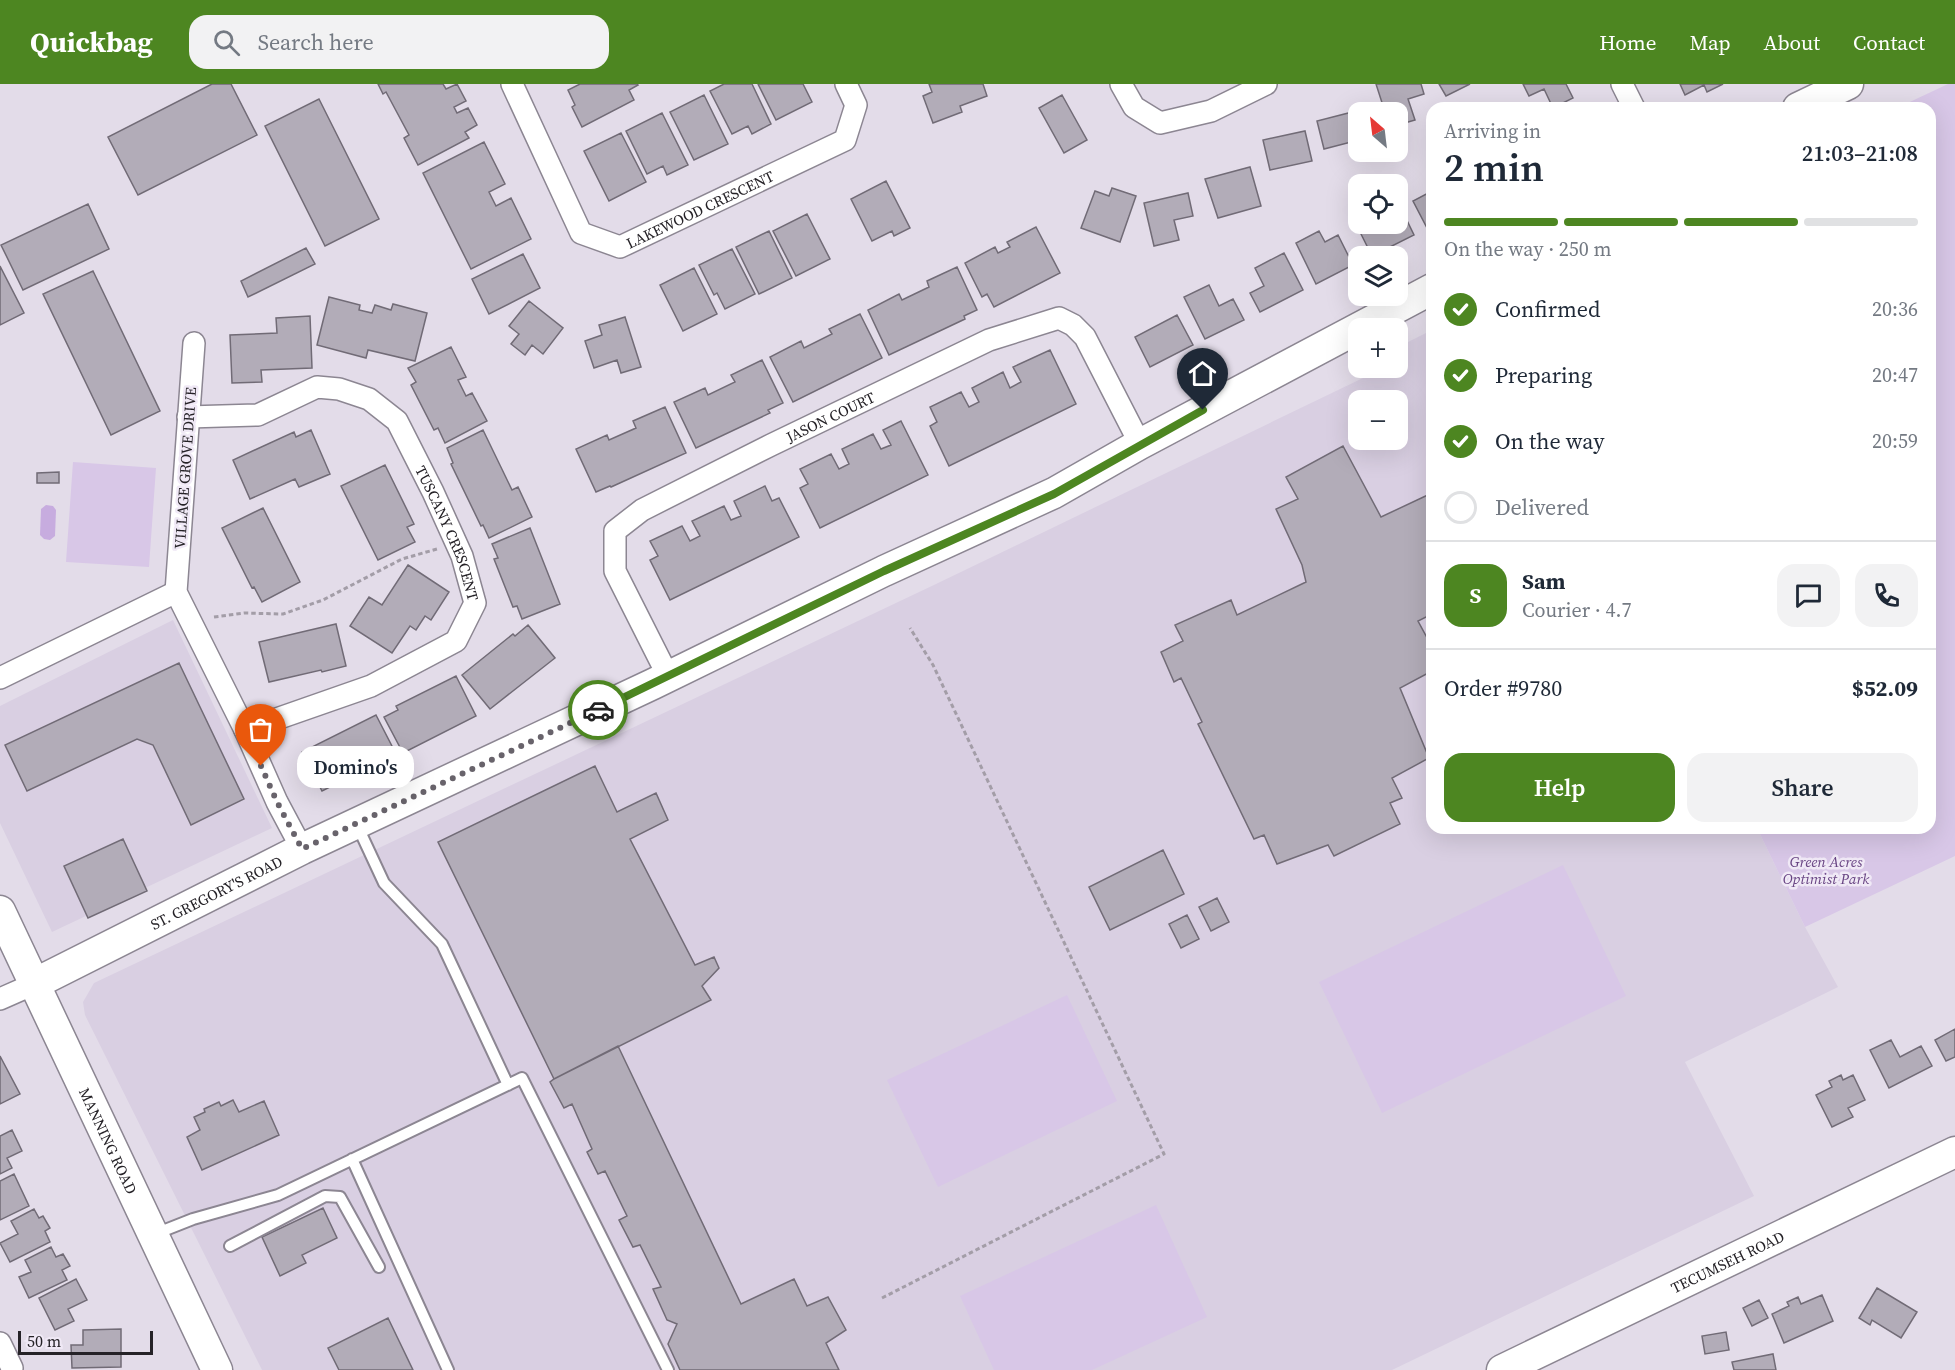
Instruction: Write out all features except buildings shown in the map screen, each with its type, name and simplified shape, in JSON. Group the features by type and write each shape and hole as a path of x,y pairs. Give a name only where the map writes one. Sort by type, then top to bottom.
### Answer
{"street":[{"name":"LAKEWOOD CRESCENT","path":"512,84 581,233 620,247 845,140 856,105 846,84"},
{"path":"1121,84 1134,107 1160,123 1211,111 1266,84"},
{"path":"1622,84 1631,102"},
{"path":"1810,102 1848,84"},
{"name":"ST. GREGORY'S ROAD","path":"0,999 302,849 884,571 1054,494 1140,444 1426,292"},
{"name":"JASON COURT","path":"668,676 615,571 615,531 642,510 781,440 989,340 1059,318 1073,325 1085,337 1140,444"},
{"name":"VILLAGE GROVE DRIVE","path":"176,592 194,343"},
{"name":"TUSCANY CRESCENT","path":"188,417 258,415 317,387 339,389 369,399 397,422 433,492 462,556 475,603 456,641 371,686 245,730"},
{"path":"0,678 176,592 302,849"},
{"name":"MANNING ROAD","path":"0,911 217,1370"},
{"name":"TECUMSEH ROAD","path":"1502,1370 1955,1152"},
{"path":"0,1343 12,1368"}],"lane":[{"path":"356,824 384,883 442,944 508,1085"},
{"path":"153,1235 193,1219 278,1195 522,1078 668,1370"},
{"path":"352,1159 448,1370"},
{"path":"230,1246 325,1196 340,1197 379,1267"}],"path":[{"path":"214,617 244,613 283,614 323,600 402,559 456,544"},
{"path":"882,1298 1164,1154 933,665 910,628"}],"shaded area":[{"path":"1426,333 1426,834 1760,834 1805,927 1838,987 1685,1062 1754,1196 1392,1370 262,1370 85,1015 83,1002 94,983 936,584 1363,378 1408,378 1408,342"},
{"path":"46,505 53,506 56,510 55,536 50,540 40,535 41,509"},
{"path":"173,620 272,828 52,932 0,823 0,706"}],"green space":[{"name":"Green Acres Optimist Park","path":"1948,84 1955,84 1955,856 1805,927 1760,834 1936,834 1936,102 1910,102"},
{"path":"73,462 156,468 149,567 66,562"},
{"path":"1563,865 1626,996 1382,1113 1319,982"},
{"path":"1067,995 1117,1101 938,1187 887,1080"},
{"path":"1156,1205 1207,1317 1092,1370 994,1370 960,1296"}],"way so far":[{"path":"261,766 302,849 598,710"}],"place":[{"name":"Domino's","path":"261,766"}],"route":[{"path":"598,710 884,571 1054,494 1203,410"}]}
